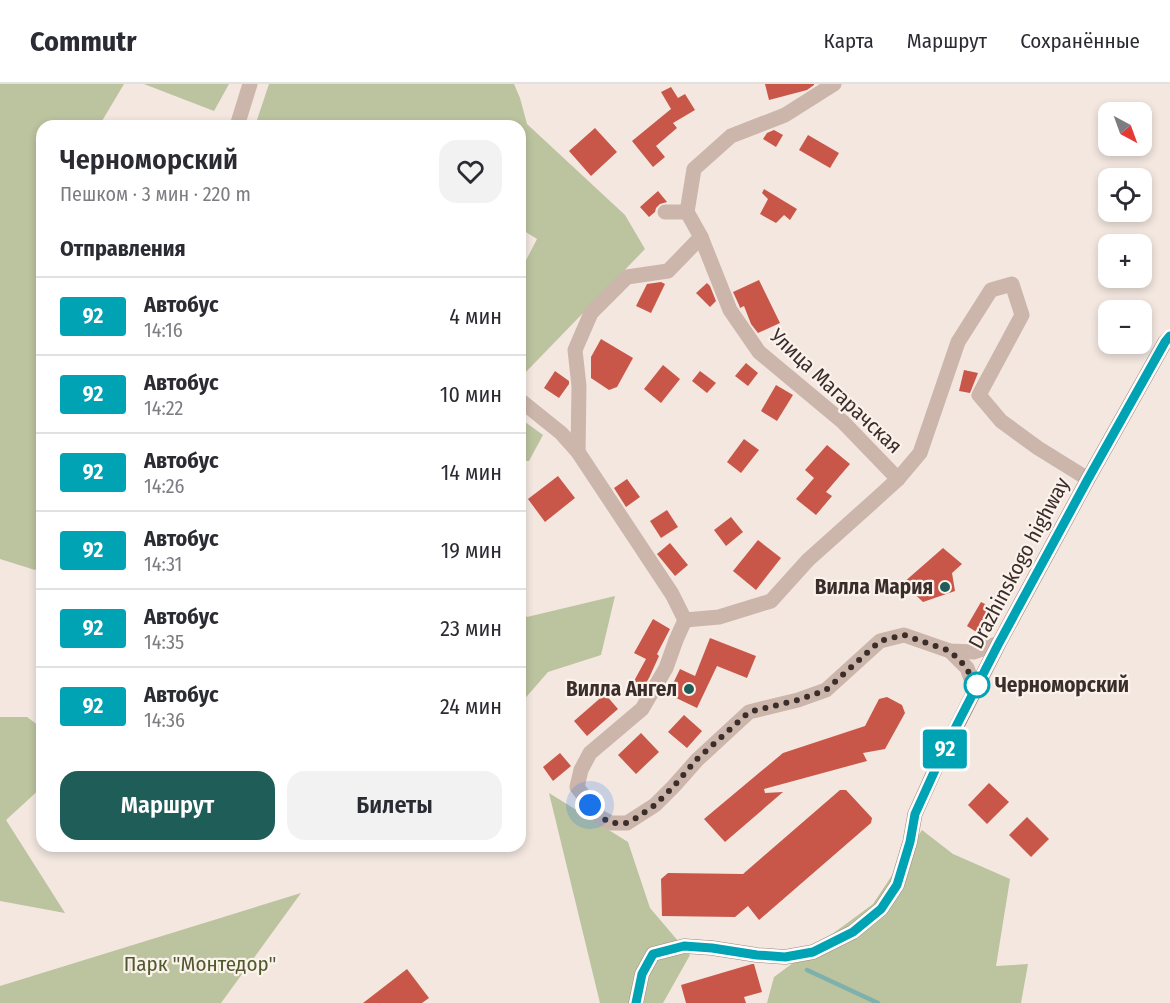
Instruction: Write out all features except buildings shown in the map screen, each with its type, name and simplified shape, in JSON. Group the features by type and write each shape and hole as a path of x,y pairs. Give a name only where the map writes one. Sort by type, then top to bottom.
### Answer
{"main road":[{"name":"Drazhinskogo highway","path":"636,1003 642,974 653,954 684,946 785,957 813,952 853,932 881,909 897,885 910,842 915,814 975,689 1088,479 1170,336"}],"street":[{"path":"239,120 250,84"},
{"path":"665,212 687,212 694,169 731,136 785,115 834,84"},
{"name":"Улица Магарачская","path":"687,212 701,237 730,310 759,352 843,423 898,478"},
{"path":"578,452 579,386 574,350 591,313 627,278 668,271 701,237"},
{"name":"Улица Магарачская","path":"685,620 719,617 771,601 808,560 898,478 920,453 958,342 991,290 1012,284 1022,315 979,395 1001,421 1038,448 1088,479"},
{"path":"526,405 561,433 578,452 672,594 685,620 666,668 642,709 590,753 581,770 577,787 600,817 611,823 627,823 655,805 696,760 749,712 798,700 826,690 880,641 904,635 950,651 974,652 999,643"},
{"path":"950,651 967,668 975,689"}],"green space":[{"path":"0,84 124,84 103,120 36,120 36,569 0,559"},
{"path":"144,84 229,84 214,111"},
{"path":"269,84 514,84 526,120 257,120"},
{"path":"526,120 527,124 625,215 645,249 526,372 526,260 537,239 526,232"},
{"path":"526,423 543,435 529,461 526,461"},
{"path":"615,596 601,655 548,672 526,697 527,617"},
{"path":"0,717 27,717 36,724 36,792 6,820 65,913 0,901"},
{"path":"549,793 628,842 650,908 690,955 663,1003 600,1003"},
{"path":"922,830 953,854 1010,879 996,966 1028,964 1021,1003 767,1003 774,977 873,904"},
{"name":"Парк \"Монтедор\"","path":"301,893 221,1003 0,1003 0,986"}],"waterway":[{"path":"807,970 878,1003"}],"bus line":[{"name":"92","path":"636,1003 642,974 653,954 684,946 785,957 813,952 853,932 881,909 897,885 910,842 915,814 975,689 1088,479 1170,336"}],"place":[{"name":"Вилла Мария","path":"945,587"},
{"name":"Черноморский","path":"977,685"},
{"name":"Вилла Ангел","path":"689,689"}],"route":[{"path":"590,805 600,817 611,823 627,823 638,817 655,805 696,760 749,712 798,700 826,690 880,641 904,635 950,651 967,668 975,689 977,685"}]}
